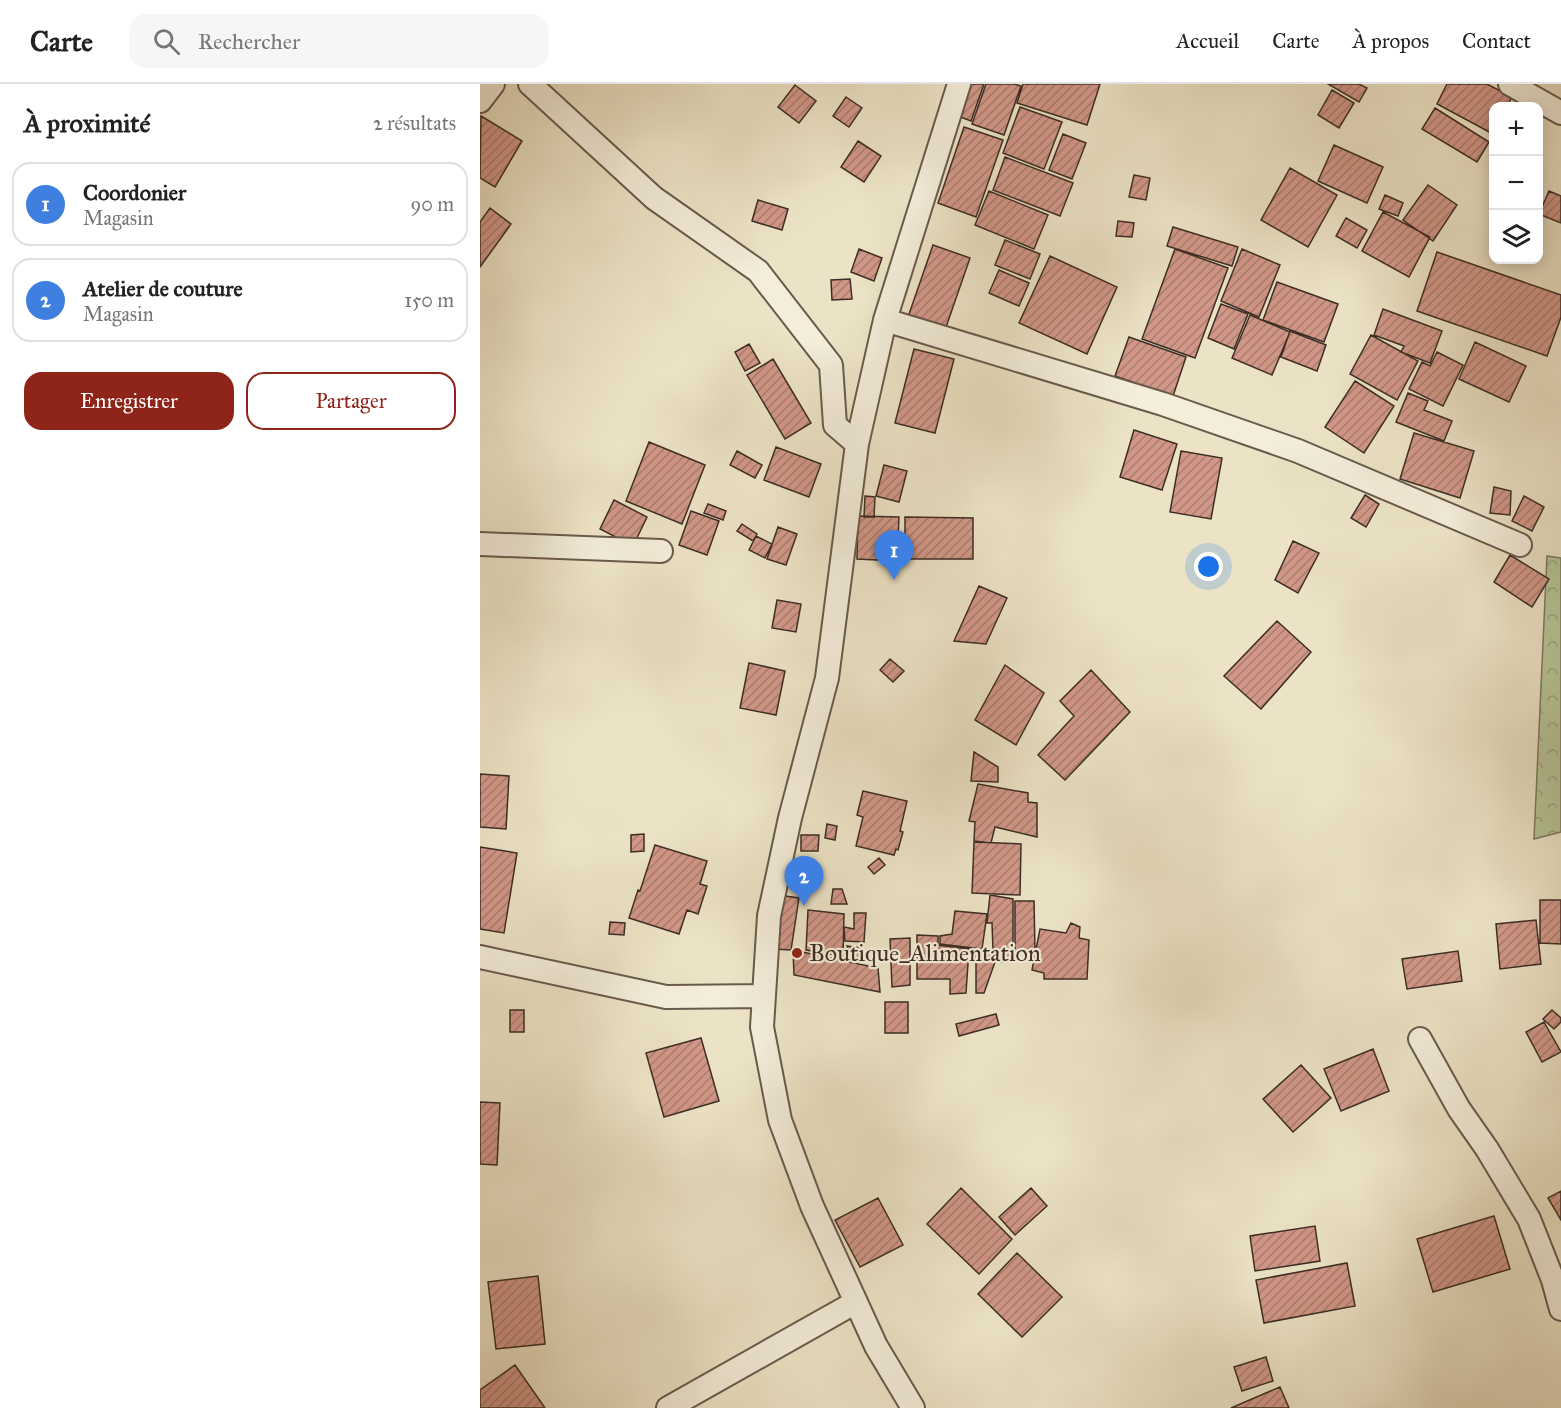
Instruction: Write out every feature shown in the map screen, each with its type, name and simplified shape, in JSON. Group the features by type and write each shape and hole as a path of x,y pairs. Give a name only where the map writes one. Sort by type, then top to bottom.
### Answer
{"street":[{"path":"480,101 493,84"},
{"path":"530,84 654,198 758,271 831,365 835,425 857,444"},
{"path":"913,1408 876,1346 812,1206 780,1120 762,1027 769,916 790,818 827,678 857,444 885,320 959,84"},
{"path":"1510,84 1561,113"},
{"path":"885,320 1162,404 1298,451 1520,545"},
{"path":"480,544 661,551"},
{"path":"480,957 666,997 764,996"},
{"path":"1420,1039 1529,1219 1553,1280 1561,1309"},
{"path":"668,1408 856,1302"}],"green space":[{"path":"1547,556 1561,558 1561,832 1534,839"}],"building":[{"path":"960,84 984,84 971,121 950,113"},
{"path":"986,84 1021,86 1004,135 972,124"},
{"path":"1023,84 1100,84 1087,125 1017,103"},
{"path":"1328,84 1359,84 1367,88 1359,102"},
{"path":"1447,84 1487,84 1512,97 1509,102 1489,102 1489,132 1437,104"},
{"path":"795,85 816,101 799,123 778,107"},
{"path":"1332,90 1354,103 1339,128 1318,115"},
{"path":"846,97 862,108 849,127 833,116"},
{"path":"1020,107 1062,122 1044,169 1003,153"},
{"path":"1435,108 1489,142 1477,162 1422,129"},
{"path":"481,116 522,141 495,187 480,178"},
{"path":"964,127 1003,140 976,217 938,203"},
{"path":"1063,134 1086,143 1072,179 1049,170"},
{"path":"858,141 881,156 864,182 841,167"},
{"path":"1334,145 1383,167 1367,203 1318,181"},
{"path":"1005,157 1073,183 1060,216 993,190"},
{"path":"1290,168 1337,195 1308,247 1261,220"},
{"path":"1134,175 1150,178 1146,200 1129,197"},
{"path":"1428,185 1457,205 1433,241 1403,220"},
{"path":"989,191 1048,215 1034,249 975,225"},
{"path":"1549,191 1561,196 1561,223 1543,216 1543,205"},
{"path":"1385,195 1403,203 1398,216 1379,209"},
{"path":"758,200 788,209 782,230 752,221"},
{"path":"490,208 511,224 480,267 480,222"},
{"path":"1383,212 1430,237 1409,277 1362,251"},
{"path":"1346,218 1367,230 1357,248 1336,236"},
{"path":"1118,221 1134,223 1132,237 1116,236"},
{"path":"1173,227 1238,247 1232,266 1167,246"},
{"path":"1005,240 1040,254 1030,279 995,265"},
{"path":"933,245 970,258 945,330 908,317"},
{"path":"859,249 882,258 874,281 851,272"},
{"path":"1175,249 1228,268 1195,358 1142,339"},
{"path":"1242,249 1280,265 1259,317 1221,301"},
{"path":"1437,252 1561,295 1561,317 1547,356 1417,311"},
{"path":"1050,256 1117,287 1087,354 1019,323"},
{"path":"999,270 1029,283 1019,306 989,293"},
{"path":"850,279 852,299 832,300 831,280"},
{"path":"1277,282 1338,304 1324,342 1263,320"},
{"path":"1221,304 1248,314 1234,349 1208,338"},
{"path":"1383,309 1442,331 1430,363 1401,352 1404,346 1374,335"},
{"path":"1250,315 1290,332 1272,375 1232,358"},
{"path":"1290,331 1326,345 1317,371 1281,357"},
{"path":"1371,335 1418,361 1397,400 1350,374"},
{"path":"1129,337 1186,357 1173,396 1115,376"},
{"path":"1475,342 1526,366 1509,402 1459,379"},
{"path":"749,344 760,363 745,371 735,352"},
{"path":"914,349 954,359 935,433 895,423"},
{"path":"1437,352 1463,365 1443,406 1409,389 1422,362 1430,366"},
{"path":"773,359 811,423 785,439 747,375"},
{"path":"1355,381 1394,406 1364,453 1325,427"},
{"path":"1408,393 1428,401 1424,410 1452,421 1444,441 1396,422"},
{"path":"1134,430 1177,444 1162,490 1120,477"},
{"path":"1414,433 1474,451 1460,498 1400,479"},
{"path":"649,442 705,465 682,524 626,501"},
{"path":"776,447 821,464 809,497 764,480"},
{"path":"737,451 762,465 755,478 730,465"},
{"path":"1181,451 1222,458 1211,519 1170,512"},
{"path":"884,465 907,471 899,502 876,496"},
{"path":"1494,487 1511,491 1510,515 1490,513"},
{"path":"1365,495 1379,504 1366,527 1351,518"},
{"path":"865,496 875,497 874,517 864,517"},
{"path":"1524,496 1544,507 1532,531 1512,521"},
{"path":"614,500 647,517 633,546 600,529"},
{"path":"708,504 726,511 723,520 704,513"},
{"path":"691,511 719,521 707,555 679,545"},
{"path":"858,516 899,517 897,561 857,559"},
{"path":"905,517 973,518 973,559 905,559"},
{"path":"742,524 757,534 753,541 737,531"},
{"path":"778,527 797,534 786,565 767,559"},
{"path":"756,536 772,544 765,558 749,550"},
{"path":"1293,541 1319,553 1298,593 1275,580"},
{"path":"1510,555 1549,579 1532,607 1494,582"},
{"path":"979,586 1007,598 986,644 954,641"},
{"path":"777,600 801,604 796,632 772,628"},
{"path":"1277,621 1311,652 1261,709 1224,676"},
{"path":"890,659 904,671 893,682 880,670"},
{"path":"749,663 785,671 776,715 740,708"},
{"path":"1005,665 1044,693 1016,745 975,720"},
{"path":"1091,670 1130,712 1065,780 1038,755 1074,716 1060,701"},
{"path":"974,752 998,767 998,782 971,781"},
{"path":"480,774 509,776 506,829 480,827"},
{"path":"978,784 1028,793 1028,802 1037,803 1037,837 995,827 991,843 974,841 975,822 969,821"},
{"path":"863,791 907,801 900,831 903,832 898,850 896,849 894,855 856,846 863,817 857,815"},
{"path":"827,824 837,826 835,840 825,838"},
{"path":"644,834 644,851 631,852 631,835"},
{"path":"801,835 819,835 818,851 801,851"},
{"path":"974,842 1021,844 1020,895 972,893"},
{"path":"655,845 707,861 700,884 707,886 698,914 687,910 679,934 629,918"},
{"path":"480,847 517,853 504,933 480,929"},
{"path":"879,858 885,865 874,874 868,867"},
{"path":"833,889 842,889 847,904 831,904"},
{"path":"778,895 799,898 791,950 773,949"},
{"path":"990,895 1013,899 1013,961 995,962 984,993 976,993 976,951 993,950 992,923 987,923"},
{"path":"1540,900 1561,900 1561,944 1540,943"},
{"path":"1015,901 1034,901 1035,950 1015,951"},
{"path":"808,910 844,914 843,956 806,950"},
{"path":"955,911 987,914 982,949 940,944 940,936 952,934"},
{"path":"854,913 866,913 864,942 845,941 844,927 854,929"},
{"path":"1536,920 1541,964 1500,969 1496,924"},
{"path":"610,922 625,923 624,935 609,934"},
{"path":"1071,923 1080,927 1079,938 1089,940 1087,979 1044,979 1044,973 1032,970 1040,929 1066,933"},
{"path":"917,935 938,936 938,945 969,949 966,993 950,994 950,979 917,979"},
{"path":"910,938 910,985 892,987 890,939"},
{"path":"847,946 862,948 862,960 852,960"},
{"path":"793,950 878,968 880,992 794,975"},
{"path":"1458,951 1462,981 1407,989 1402,959"},
{"path":"885,1002 908,1002 908,1033 885,1033"},
{"path":"510,1010 524,1010 524,1032 510,1032"},
{"path":"1552,1010 1561,1018 1561,1022 1554,1029 1543,1019"},
{"path":"996,1014 999,1025 959,1036 956,1024"},
{"path":"1544,1022 1561,1052 1542,1062 1526,1032"},
{"path":"701,1038 719,1101 664,1117 646,1053"},
{"path":"1373,1049 1389,1091 1341,1111 1324,1069"},
{"path":"1301,1065 1331,1098 1293,1132 1263,1099"},
{"path":"480,1102 500,1103 497,1165 480,1164"},
{"path":"961,1188 1012,1239 979,1274 927,1224"},
{"path":"1031,1188 1047,1206 1015,1235 999,1217"},
{"path":"1561,1191 1561,1220 1548,1198"},
{"path":"878,1198 903,1245 860,1267 835,1220"},
{"path":"1494,1216 1510,1269 1433,1292 1417,1239"},
{"path":"1315,1226 1320,1261 1255,1271 1250,1236"},
{"path":"1017,1253 1062,1297 1022,1337 978,1294"},
{"path":"1347,1263 1355,1306 1264,1323 1256,1280"},
{"path":"538,1276 545,1344 496,1349 488,1282"},
{"path":"1266,1357 1273,1381 1242,1391 1234,1367"},
{"path":"515,1365 545,1408 480,1408 480,1390"},
{"path":"1280,1387 1289,1408 1231,1408"}],"place":[{"name":"Coordonier","path":"894,580"},
{"name":"Atelier de couture","path":"804,906"},
{"name":"Boutique_Alimentation","path":"797,953"}]}
